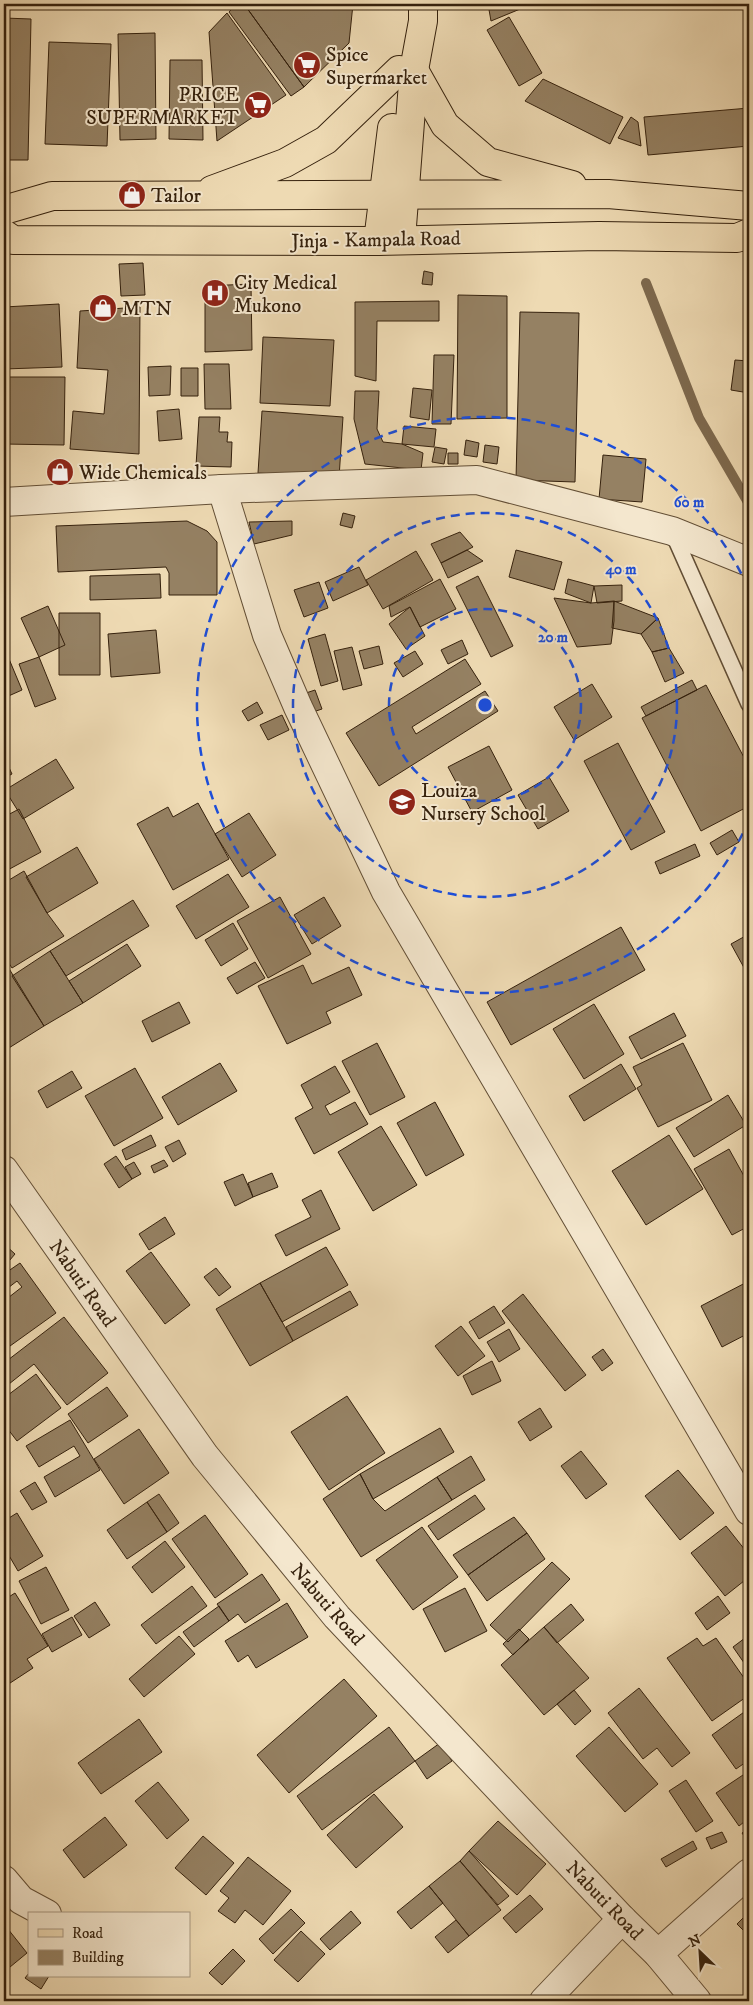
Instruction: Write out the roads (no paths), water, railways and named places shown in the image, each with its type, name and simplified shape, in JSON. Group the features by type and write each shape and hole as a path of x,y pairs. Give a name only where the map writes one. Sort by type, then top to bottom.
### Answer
{"main road":[{"path":"389,240 407,70 423,12"},
{"path":"407,70 445,125 488,162 608,194"},
{"path":"192,197 285,163 326,140 407,70"},
{"path":"4,210 52,196 192,197 394,194 608,194 749,206"},
{"name":"Jinja - Kampala Road","path":"4,234 13,240 389,240 599,236 737,238 749,233"}],"street":[{"path":"4,502 222,489 477,480 672,531 749,562"},
{"path":"222,489 267,634 298,707 386,892 749,1511"},
{"name":"Nabuti Road","path":"4,1170 205,1456 337,1617 622,1920 658,1954 698,2001"},
{"path":"658,1954 749,1873"},
{"path":"4,1880 21,1900 43,1912"},
{"path":"544,2001 622,1920"}],"lane":[{"path":"672,531 749,704"}],"waterway":[{"path":"646,283 699,418 749,504"}],"place":[{"name":"Spice Supermarket","path":"307,65"},
{"name":"PRICE SUPERMARKET","path":"258,105"},
{"name":"Tailor","path":"132,195"},
{"name":"City Medical Mukono","path":"215,293"},
{"name":"MTN","path":"103,308"},
{"name":"Wide Chemicals","path":"60,472"},
{"name":"Louiza Nursery School","path":"402,802"}]}
